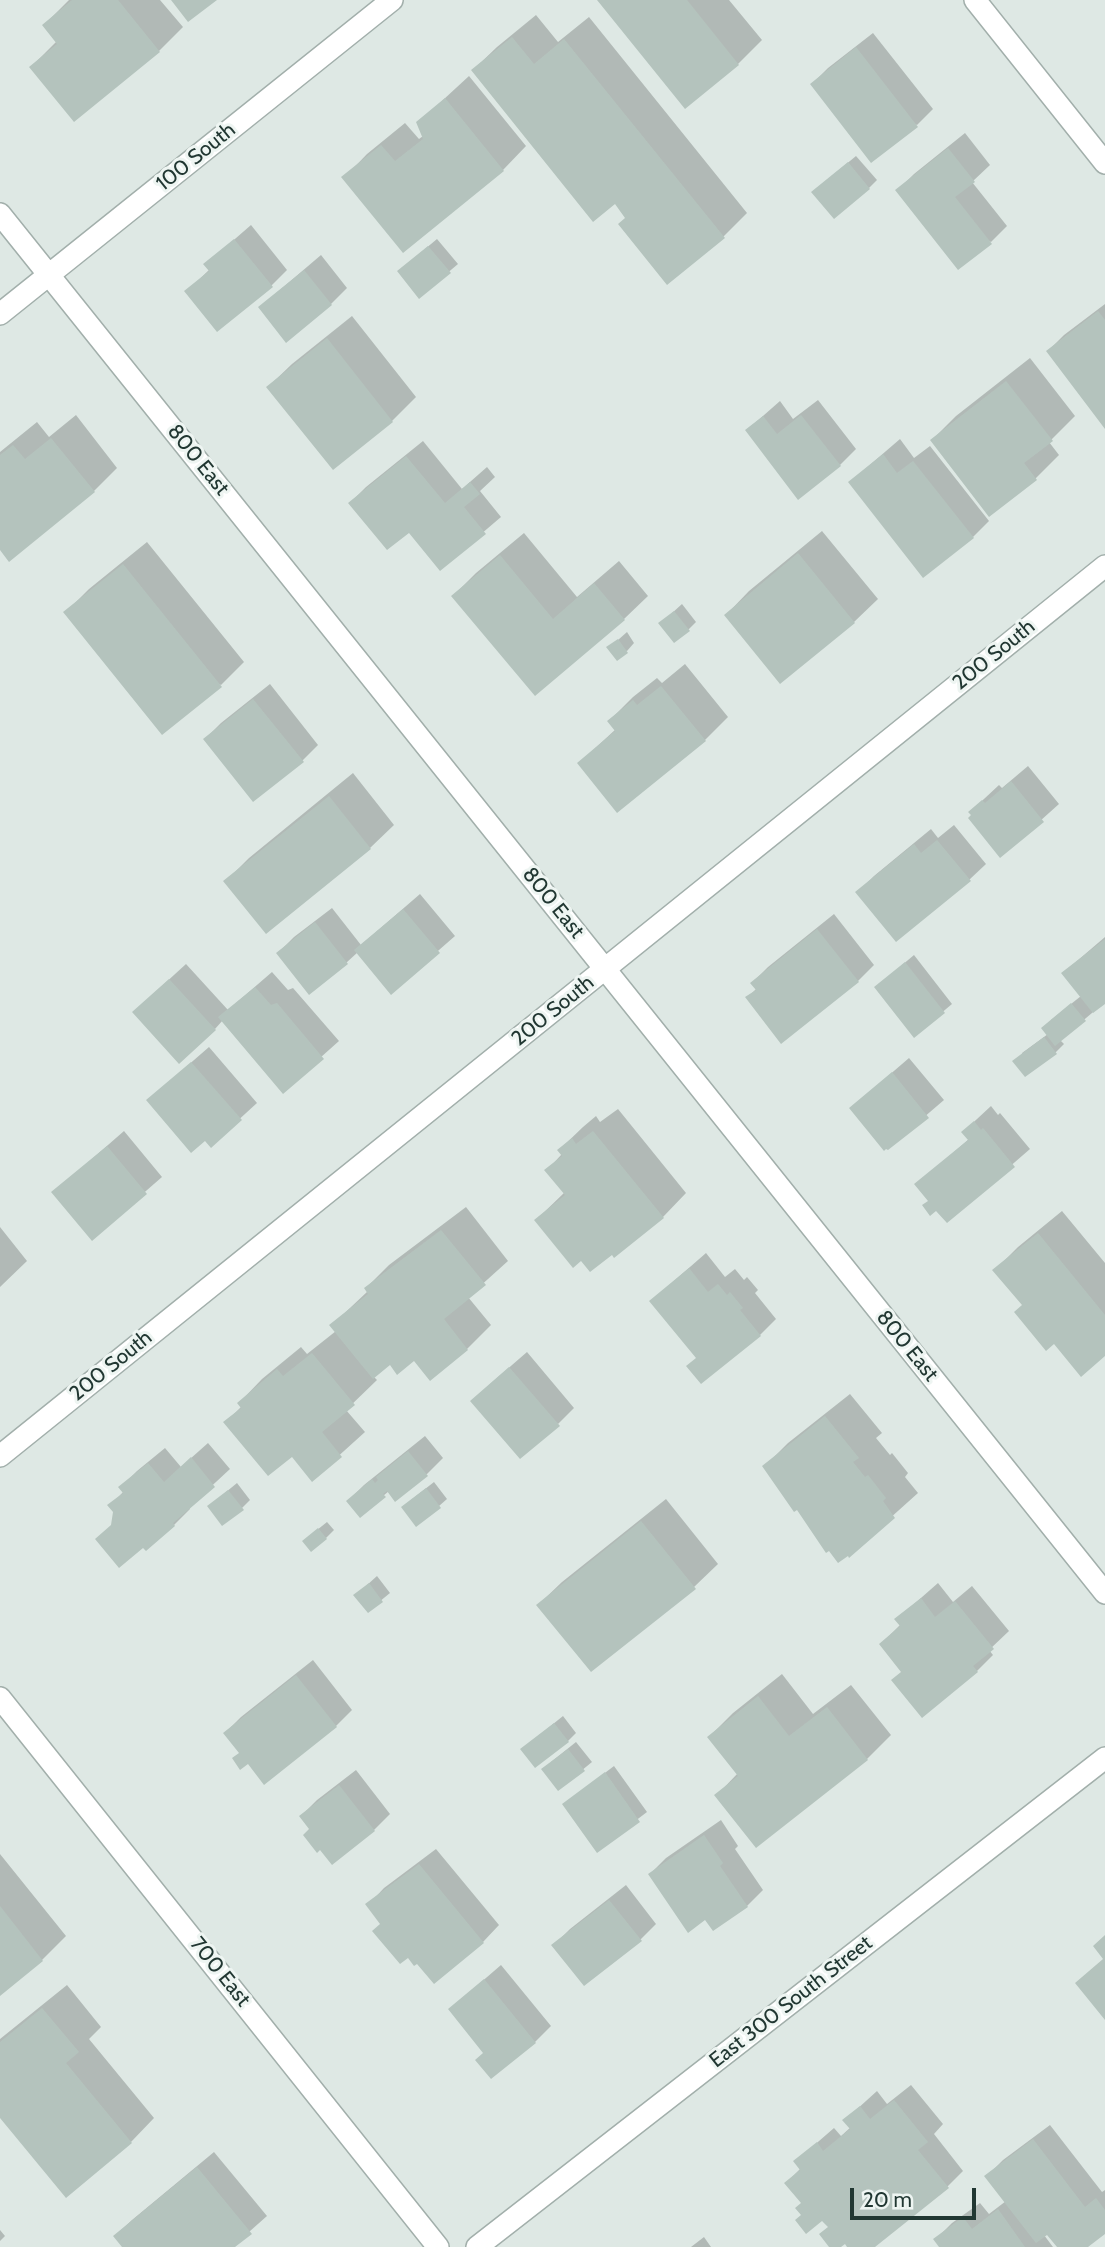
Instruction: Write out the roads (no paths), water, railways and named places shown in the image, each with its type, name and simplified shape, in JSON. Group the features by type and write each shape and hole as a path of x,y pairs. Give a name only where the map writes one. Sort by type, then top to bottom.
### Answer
{"street":[{"name":"100 South","path":"0,314 392,0"},
{"path":"975,0 1105,163"},
{"name":"800 East","path":"0,214 1105,1592"},
{"name":"200 South","path":"0,1456 1105,566"},
{"name":"700 East","path":"0,1698 438,2247"},
{"name":"East 300 South Street","path":"477,2247 1105,1758"}]}
